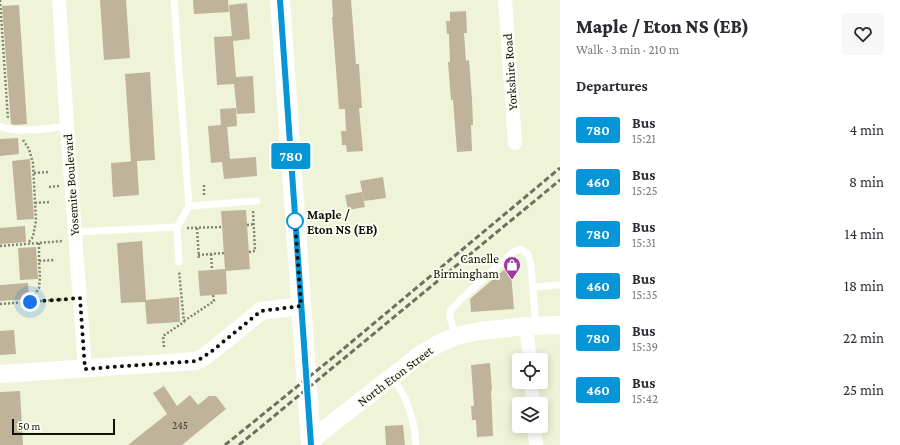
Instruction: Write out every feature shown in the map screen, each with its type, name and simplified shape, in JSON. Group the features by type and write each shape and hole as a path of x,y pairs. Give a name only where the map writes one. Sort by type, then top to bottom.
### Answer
{"main road":[{"path":"280,0 309,443"}],"street":[{"name":"Yosemite Boulevard","path":"59,0 85,369"},
{"name":"Yorkshire Road","path":"505,0 515,143"},
{"path":"0,374 196,361 212,351 261,311 301,306"},
{"name":"North Eton Street","path":"309,443 422,354 440,343 456,336 480,331 560,325"},
{"path":"530,353 531,326"},
{"path":"535,433 536,445"}],"lane":[{"path":"174,0 189,206 177,227 179,262"},
{"path":"0,126 18,130 67,126"},
{"path":"189,206 257,201"},
{"path":"75,236 177,227"},
{"path":"456,336 450,318 450,311 513,252 521,249 528,254 534,287 534,309 531,326"},
{"path":"534,287 560,285"},
{"path":"392,377 400,388 409,409 415,431 416,445"}],"path":[{"path":"0,0 9,124"},
{"path":"21,138 29,148 33,163 36,203 36,220 32,237 28,244"},
{"path":"34,173 48,172"},
{"path":"36,203 50,202"},
{"path":"249,252 255,251 253,208"},
{"path":"247,225 254,224"},
{"path":"199,259 196,228 222,226"},
{"path":"0,246 39,243 75,236"},
{"path":"30,302 39,288 39,243"},
{"path":"198,255 224,253"},
{"path":"211,254 212,270"},
{"path":"39,262 55,260"},
{"path":"179,262 184,322"},
{"path":"164,347 162,336 214,301 213,295"},
{"path":"0,304 80,298"}],"building":[{"path":"100,0 126,0 130,58 104,60"},
{"path":"193,0 228,0 229,12 194,14"},
{"path":"332,0 351,0 356,64 359,64 362,108 359,108 363,151 347,152 346,145 342,145 341,131 346,131 345,109 339,109"},
{"path":"247,3 250,39 233,41 236,77 253,76 255,113 237,114 234,84 217,85 214,37 232,36 229,5"},
{"path":"19,5 27,124 15,125 11,124 2,6"},
{"path":"466,11 467,33 464,33 466,61 469,60 472,99 472,151 457,152 448,62 450,62 449,34 447,34 446,21 450,21 450,12"},
{"path":"150,72 155,160 137,161 139,195 113,197 111,163 131,161 125,74"},
{"path":"236,108 237,126 227,127 230,159 256,157 257,176 224,179 222,162 211,163 208,126 221,125 220,109"},
{"path":"18,138 19,154 0,156 0,139"},
{"path":"30,159 34,219 17,220 12,161"},
{"path":"383,177 386,198 364,201 360,181"},
{"path":"362,192 365,207 348,210 345,195"},
{"path":"246,210 250,269 226,271 227,294 200,296 198,271 225,269 221,211"},
{"path":"25,226 26,242 0,244 0,228"},
{"path":"142,241 146,300 179,297 180,322 147,324 145,302 121,303 117,243"},
{"path":"36,247 38,279 20,280 18,248"},
{"path":"506,268 511,273 514,309 471,312 470,299"},
{"path":"28,283 29,299 0,301 0,285"},
{"path":"14,330 16,354 0,355 0,331"},
{"path":"490,363 493,436 477,437 476,420 472,420 471,406 474,406 471,365"},
{"path":"164,386 177,406 190,395 198,405 209,396 216,396 226,409 182,445 128,445 167,414 153,393"},
{"path":"20,391 23,445 0,445 0,392"},
{"path":"403,425 405,445 386,445 385,426"}],"railway":[{"path":"225,445 336,355 560,168"},
{"path":"239,445 560,180"}],"bus line":[{"name":"780","path":"280,0 311,445"}],"place":[{"name":"Maple / Eton NS (EB)","path":"295,221"},
{"name":"Canelle Birmingham","path":"512,280"}],"route":[{"path":"30,302 80,298 85,369 196,361 212,351 261,311 301,306 295,221"}]}
